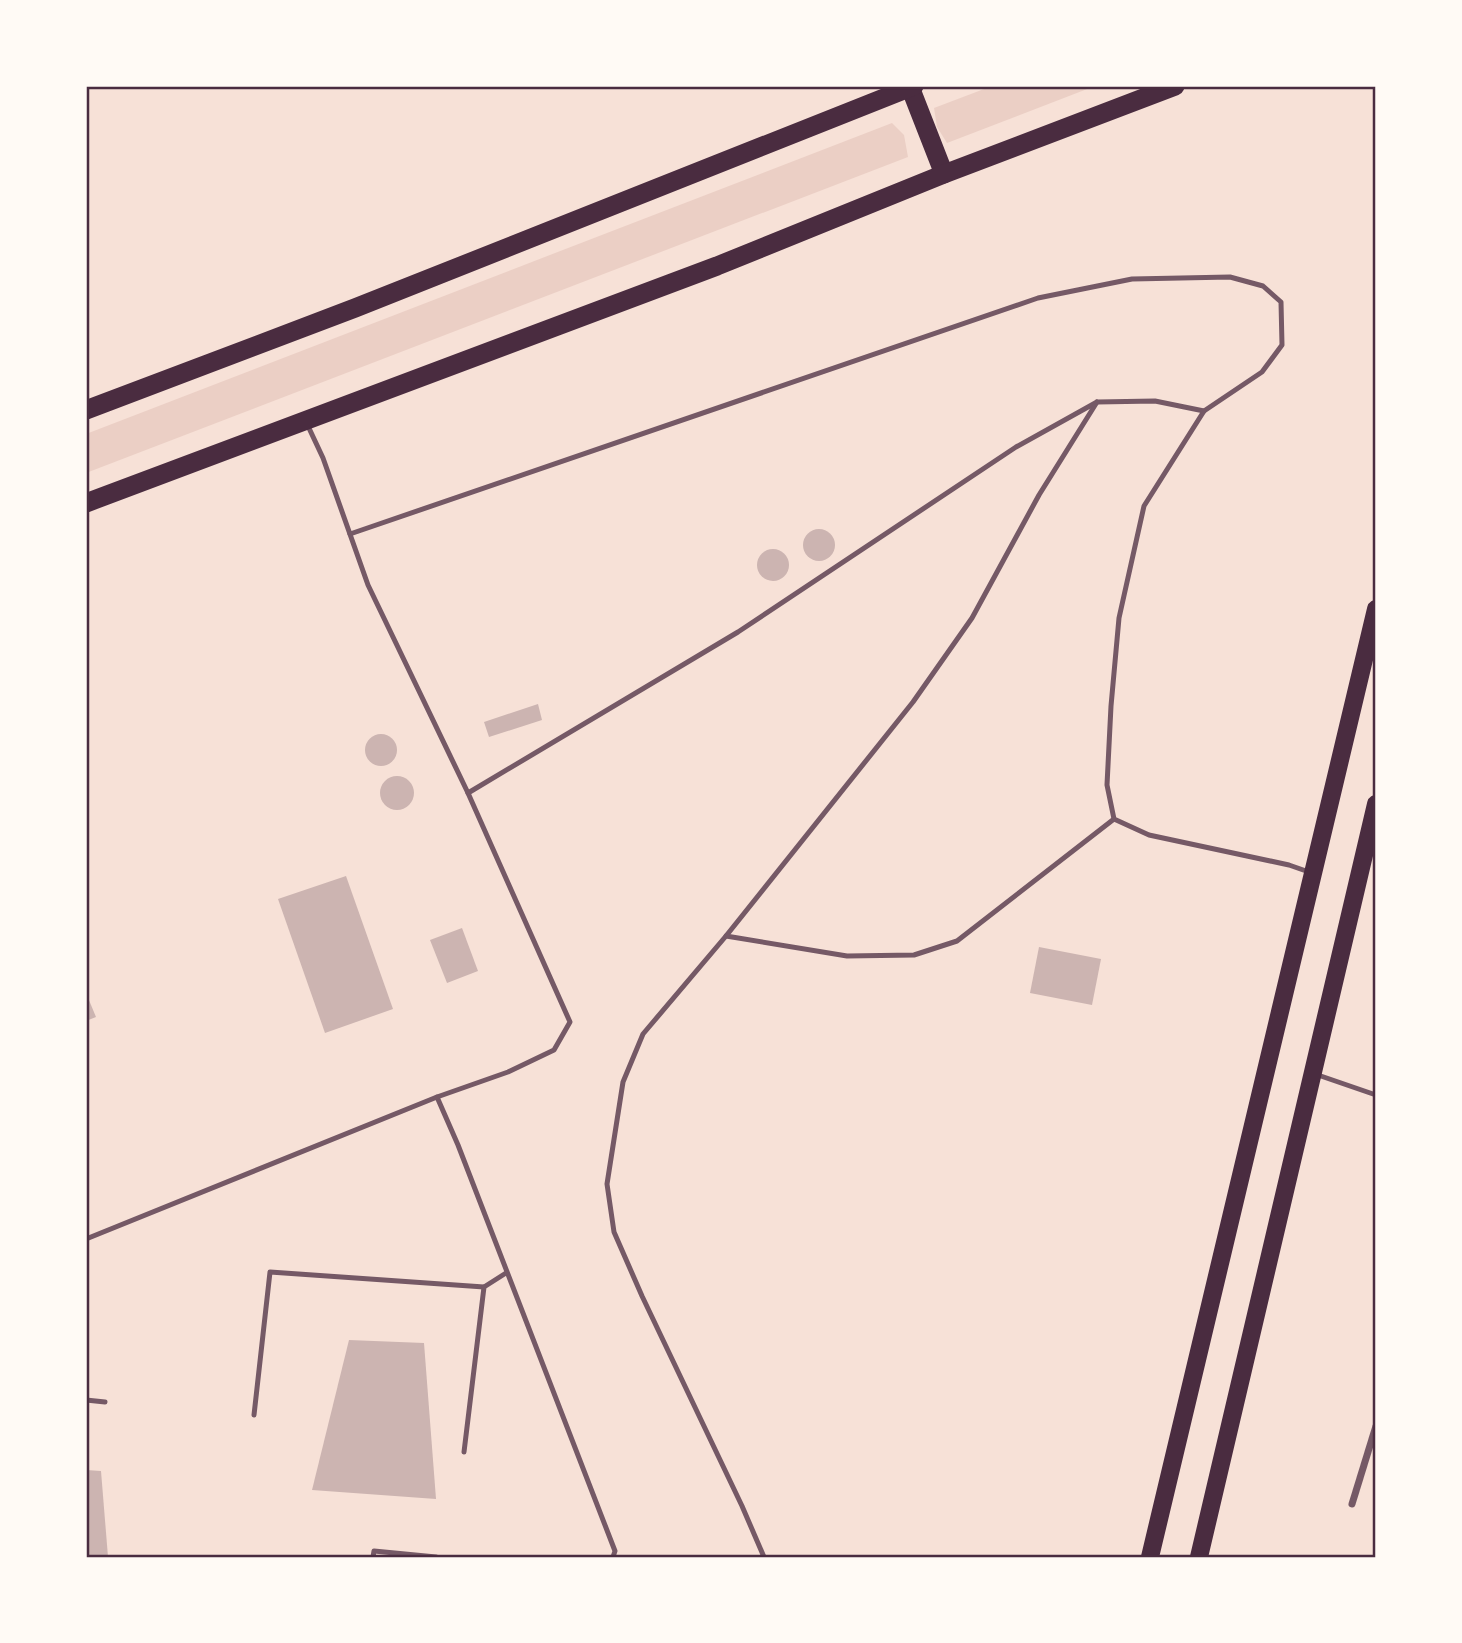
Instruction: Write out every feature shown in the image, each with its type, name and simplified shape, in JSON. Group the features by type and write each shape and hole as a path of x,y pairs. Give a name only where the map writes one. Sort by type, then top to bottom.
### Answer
{"highway":[{"path":"86,503 717,265 944,174 1175,86"},
{"path":"86,410 912,87 944,174"}],"main road":[{"path":"1150,1557 1376,609"},
{"path":"1199,1557 1376,804"}],"street":[{"path":"1352,1504 1376,1426"}],"lane":[{"path":"350,534 1038,298 1132,279 1230,277 1263,286 1280,302 1282,345 1262,372 1204,411 1144,506 1119,618 1107,785 1114,820"},
{"path":"468,793 738,632 1016,447 1097,402 1155,401 1204,411"},
{"path":"764,1557 614,1232 607,1184 623,1082 643,1034 726,936 913,702 972,618 1040,495 1097,402"},
{"path":"86,1239 437,1097 508,1072 554,1050 570,1022 468,793 368,585 323,458 305,419"},
{"path":"726,936 847,956 914,956 957,941 1114,820"},
{"path":"1114,820 1149,835 1289,865 1312,873"},
{"path":"1312,1073 1376,1095"},
{"path":"437,1097 458,1145 615,1555"},
{"path":"254,1415 270,1272 484,1287 506,1273"},
{"path":"464,1452 484,1287"},
{"path":"86,1400 105,1402"},
{"path":"373,1557 374,1550 436,1557"}],"shaded area":[{"path":"992,86 1095,86 947,143 937,127 934,108"},
{"path":"892,123 904,135 908,157 86,473 86,434"}],"building":[{"path":"819,529 830,534 835,545 830,556 819,561 808,556 803,545 808,534"},
{"path":"773,549 784,554 789,565 784,576 773,581 762,576 757,565 762,554"},
{"path":"538,704 542,720 489,737 484,722"},
{"path":"381,734 392,739 397,750 392,761 381,766 370,761 365,750 370,739"},
{"path":"397,776 409,781 414,793 409,805 397,810 385,805 380,793 385,781"},
{"path":"346,876 393,1009 325,1033 278,899"},
{"path":"462,928 478,971 447,983 430,940"},
{"path":"1039,947 1101,959 1092,1005 1030,993"},
{"path":"86,993 96,1017 86,1021"},
{"path":"349,1340 424,1343 436,1499 312,1490"},
{"path":"86,1470 101,1471 108,1557 86,1557"}]}
